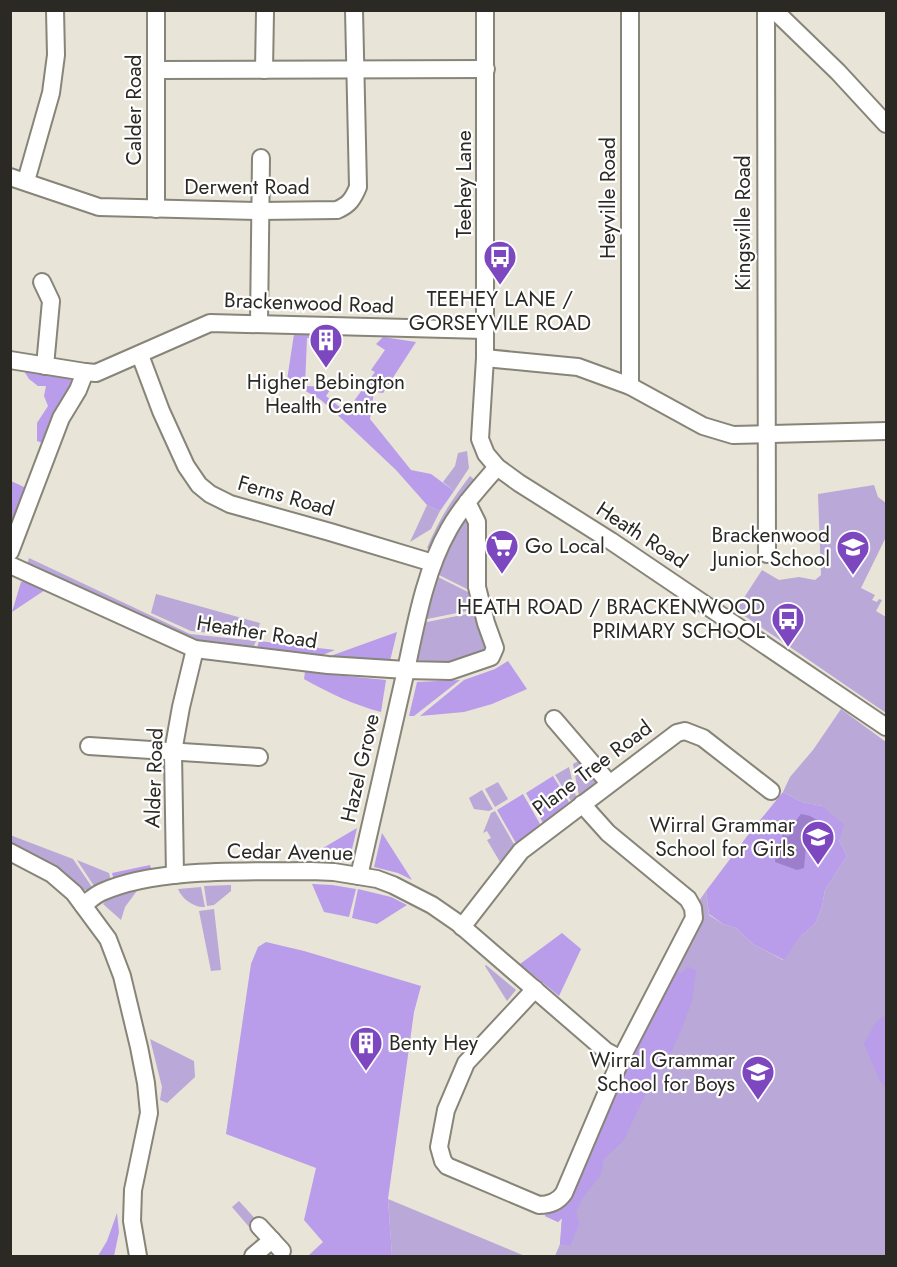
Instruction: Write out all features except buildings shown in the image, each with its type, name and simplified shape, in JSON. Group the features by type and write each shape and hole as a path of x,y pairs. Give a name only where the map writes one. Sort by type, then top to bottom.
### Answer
{"street":[{"path":"18,179 51,93 56,55 55,10"},
{"name":"Calder Road","path":"156,10 156,209"},
{"name":"Derwent Road","path":"18,179 99,207 260,211 337,210 349,203 358,187 354,10"},
{"name":"Teehey Lane","path":"485,10 485,358"},
{"name":"Heyville Road","path":"630,10 630,386"},
{"name":"Kingsville Road","path":"766,10 767,554"},
{"path":"774,10 838,72 886,124"},
{"path":"264,12 264,70"},
{"path":"156,70 486,69"},
{"path":"259,324 261,158"},
{"path":"42,282 51,301 45,366"},
{"name":"Brackenwood Road","path":"85,372 96,373 210,323 485,330"},
{"name":"Ferns Road","path":"140,355 161,411 186,466 199,485 210,494 230,504 433,563"},
{"path":"485,358 578,367 630,386 702,426 733,435 886,431"},
{"name":"Heath Road","path":"485,358 480,439 486,454 497,467 611,540 886,727"},
{"path":"10,360 85,372 78,390 61,418 10,552"},
{"name":"Hazel Grove","path":"359,876 433,563 449,528 467,502 497,467"},
{"name":"Heather Road","path":"10,565 195,649 328,665 450,671 491,657 495,648 477,587 477,522 467,502"},
{"name":"Alder Road","path":"175,875 173,752 195,649"},
{"path":"554,719 609,783"},
{"name":"Plane Tree Road","path":"462,927 521,850 671,737 685,731 693,732 772,791"},
{"path":"88,746 259,757"},
{"path":"535,989 466,1063 446,1110 440,1152 447,1166 539,1205 560,1200 564,1193 621,1059 694,918 693,908 688,899 608,833 582,804"},
{"path":"10,852 52,874 74,893 108,939 122,976 146,1083 149,1113 133,1190 132,1221 138,1257"},
{"name":"Cedar Avenue","path":"83,905 101,892 140,881 175,875 334,872 377,879 407,891 432,905 462,927 606,1051 621,1059"},
{"path":"253,1257 277,1245 259,1226"}],"shaded area":[{"path":"294,334 340,335 340,339 307,338 305,386 332,387 326,396 346,412 375,372 371,370 385,350 376,344 383,337 416,342 383,393 374,392 370,419 411,470 431,474 454,491 440,511 427,505 396,470 321,400 287,380"},
{"path":"31,368 65,375 71,380 73,388 45,444 37,441 37,423 48,406 44,396 46,386 38,386 29,379 24,371"},
{"path":"467,451 469,468 454,491 443,482 455,466 458,453"},
{"path":"470,476 477,482 433,550 427,548 446,510"},
{"path":"11,481 26,488 11,528"},
{"name":"Brackenwood Junior School","path":"874,485 878,497 886,503 886,537 861,588 875,595 872,600 877,602 879,599 882,600 876,611 886,617 886,713 736,610 762,570 779,580 799,577 815,580 821,575 818,494"},
{"path":"427,505 440,511 431,529 410,542"},
{"path":"467,518 471,521 473,592 435,573 463,519"},
{"path":"29,558 190,634 256,641 252,651 201,646 27,565"},
{"path":"434,575 474,595 477,609 422,620"},
{"path":"25,581 45,590 12,612 21,582"},
{"path":"156,594 260,623 256,638 191,631 151,613"},
{"path":"477,612 488,641 486,651 456,666 419,664 416,659 422,623"},
{"path":"397,632 389,665 322,659"},
{"path":"259,641 335,650 315,658 256,651"},
{"path":"508,661 527,689 492,704 464,712 420,716 464,680 495,669"},
{"path":"305,672 386,680 381,712 351,702 313,684 304,679"},
{"path":"460,680 414,716 409,716 417,682"},
{"name":"Wirral Grammar School for Boys","path":"841,709 886,742 886,1256 555,1256 560,1244 562,1218 558,1222 545,1216 696,905 706,891 709,915 723,924 736,928 753,944 783,960 801,936 815,924 822,907 825,890 847,856 822,806 802,802 783,792 790,777 813,750"},
{"path":"584,758 597,781 579,796 573,764"},
{"path":"569,767 576,797 571,801 555,775"},
{"path":"553,776 569,802 543,823 526,793"},
{"path":"498,782 508,799 495,807 485,789"},
{"path":"482,790 493,809 489,811 474,809 469,798"},
{"path":"783,792 802,802 822,806 844,825 839,840 847,856 825,890 822,907 815,924 801,936 784,960 753,944 736,928 723,924 709,914 706,891"},
{"path":"523,794 540,824 517,845 497,810"},
{"path":"495,811 515,846 500,862 487,840 491,838 487,831 483,833 491,813"},
{"path":"801,814 824,824 817,839 806,847 804,868 797,870 775,862 776,852 783,835 789,836 791,827"},
{"path":"357,828 349,862 306,858"},
{"path":"382,833 412,880 398,873 374,867"},
{"path":"10,835 73,859 94,890 83,890 11,844"},
{"path":"77,860 109,873 112,884 96,889"},
{"path":"150,865 153,875 115,884 112,873"},
{"path":"312,884 356,889 349,917 324,912"},
{"path":"231,885 231,891 214,905 207,906 204,886"},
{"path":"201,887 205,907 189,902 178,889"},
{"path":"139,888 125,907 121,920 103,904 110,896"},
{"path":"358,889 391,897 407,905 377,924 352,918"},
{"path":"214,909 221,970 211,971 199,911"},
{"path":"562,933 581,949 559,996 520,964"},
{"path":"266,942 421,986 414,1012 388,1199 392,1256 308,1256 323,1242 304,1220 316,1168 226,1134 251,964 258,947"},
{"path":"485,966 516,990 507,1001"},
{"path":"688,967 696,970 692,1000 682,1028 667,1060 651,1083 623,1141 603,1160 601,1174 582,1199 576,1212 579,1224 570,1246 560,1244 562,1218 558,1222 545,1216 671,972 682,973"},
{"path":"886,1015 886,1088 880,1081 864,1044 876,1022"},
{"path":"150,1039 194,1061 195,1077 167,1103 160,1100 162,1087"},
{"path":"388,1199 525,1256 392,1256"},
{"path":"239,1201 258,1222 250,1228 232,1207"},
{"path":"117,1213 119,1232 114,1256 98,1256 107,1241"}],"place":[{"name":"TEEHEY LANE / GORSEYVILE ROAD","path":"500,286"},
{"name":"Higher Bebington Health Centre","path":"326,369"},
{"name":"Go Local","path":"502,575"},
{"name":"Brackenwood Junior School","path":"853,576"},
{"name":"HEATH ROAD / BRACKENWOOD PRIMARY SCHOOL","path":"788,648"},
{"name":"Wirral Grammar School for Girls","path":"818,866"},
{"name":"Benty Hey","path":"366,1072"},
{"name":"Wirral Grammar School for Boys","path":"758,1101"}]}
